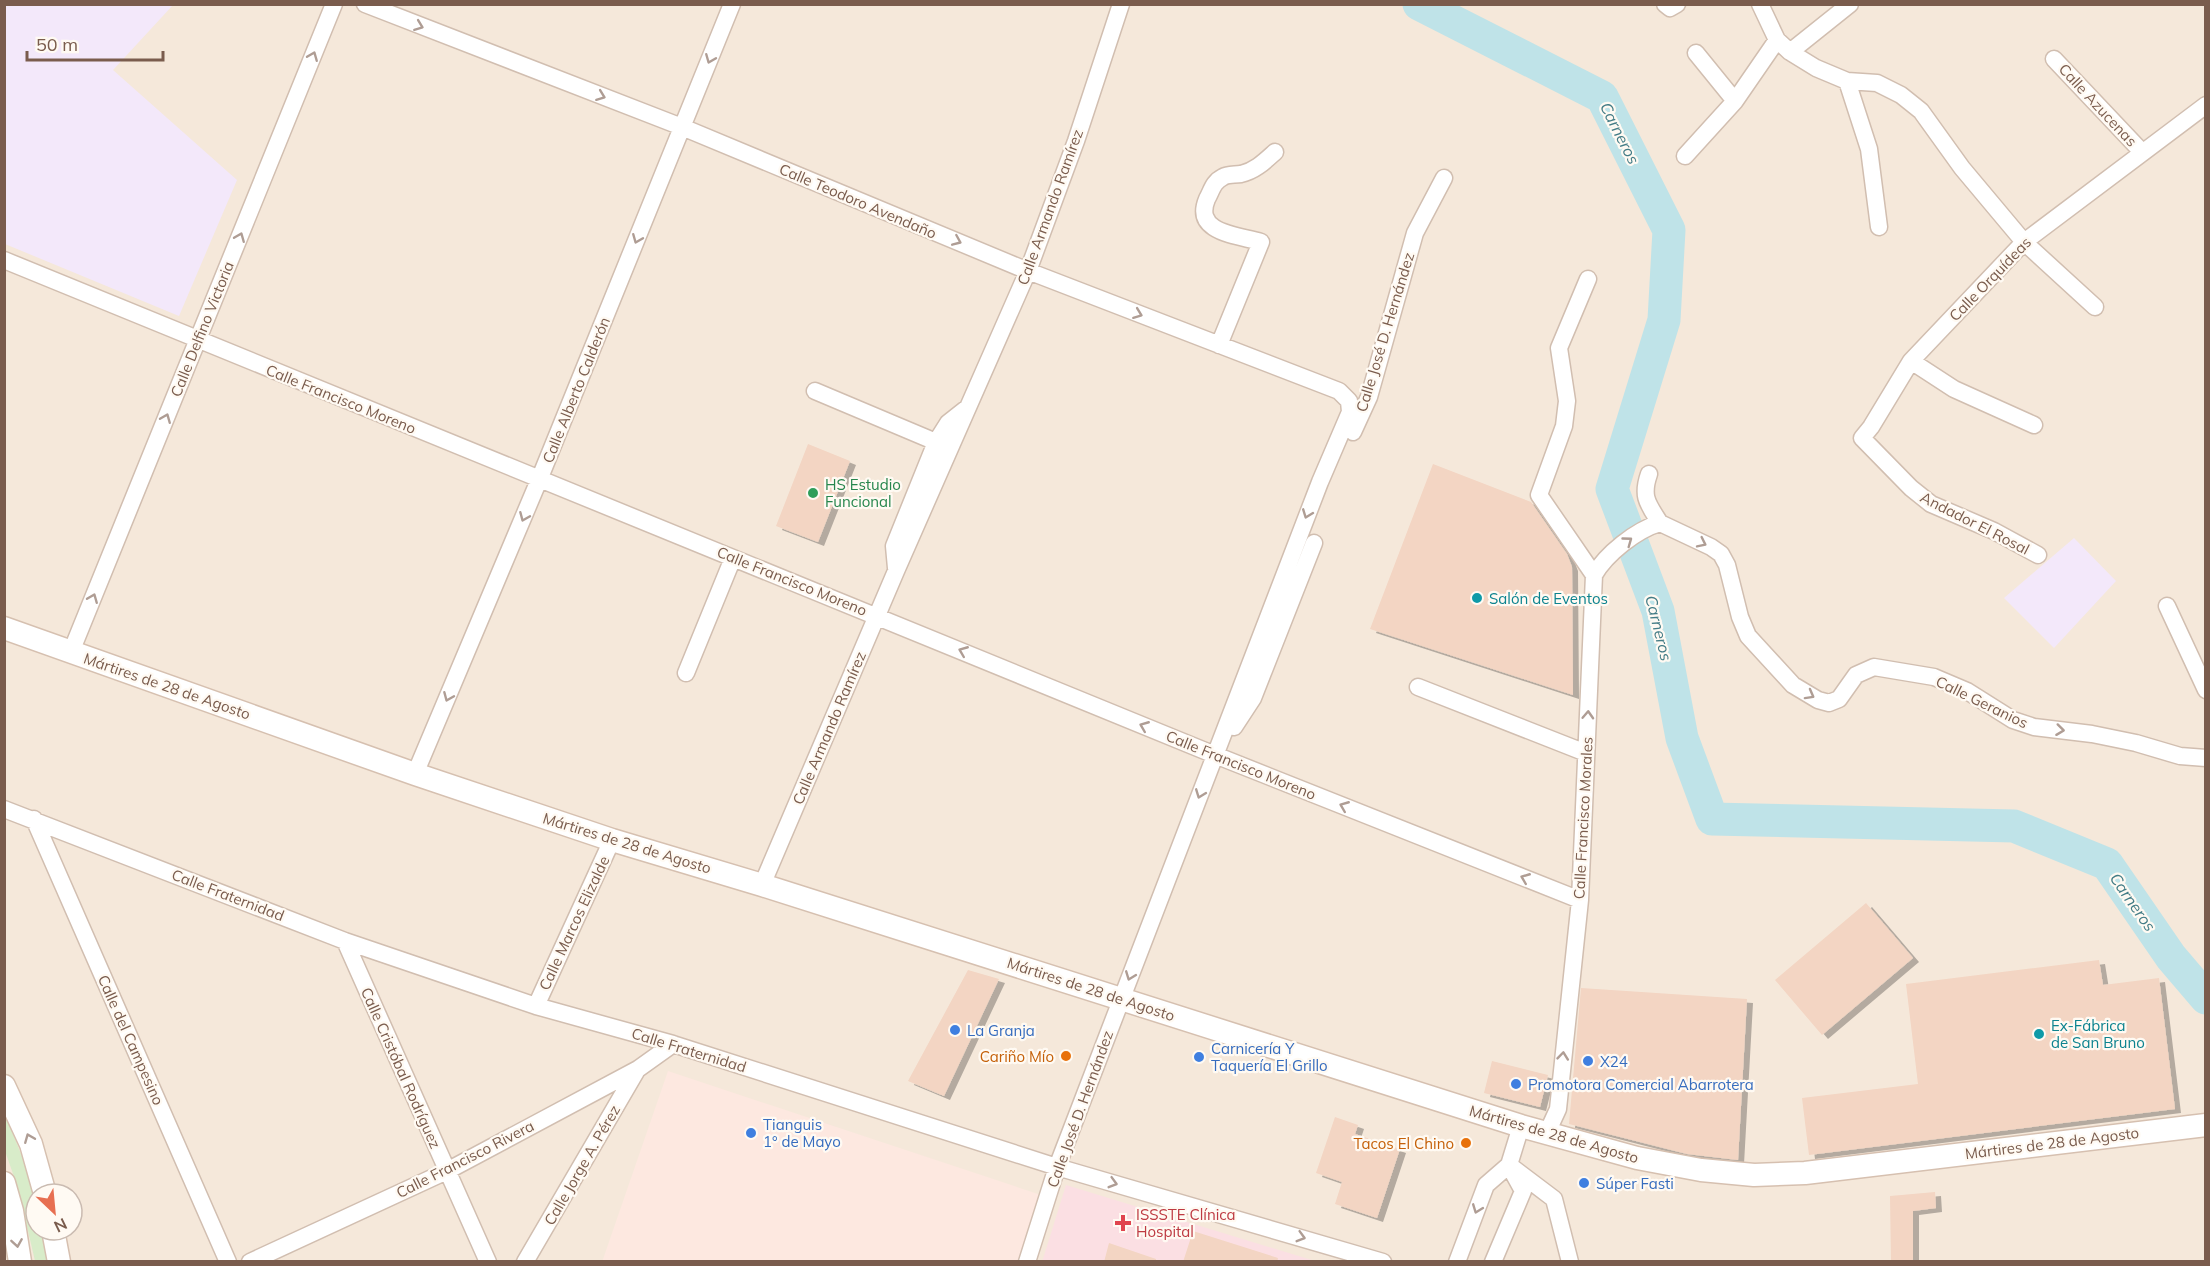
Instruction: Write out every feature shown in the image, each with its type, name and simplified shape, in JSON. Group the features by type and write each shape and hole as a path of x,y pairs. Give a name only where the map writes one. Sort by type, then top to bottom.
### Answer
{"main road":[{"name":"Mártires de 28 de Agosto","path":"4,628 415,774 612,840 762,885 1521,1126 1637,1158 1701,1170 1754,1175 1805,1173 2205,1125"},
{"path":"4,1086 31,1144 42,1182"},
{"path":"4,1183 12,1211 20,1262"},
{"path":"55,1242 59,1262"}],"street":[{"name":"Calle Delfino Victoria","path":"71,652 334,4"},
{"name":"Calle Teodoro Avendaño","path":"365,4 682,127 1028,271 1340,391 1349,401"},
{"name":"Calle Alberto Calderón","path":"415,774 539,480 732,4"},
{"name":"Calle Armando Ramírez","path":"762,885 896,571 1028,271 1076,141 1121,4"},
{"path":"1760,4 1777,40 1790,52 1816,68 1847,81 1877,82 1901,95 1921,111 1962,168 2024,242 2095,307"},
{"path":"1790,52 1850,4"},
{"path":"1685,156 1735,101 1777,40"},
{"path":"1696,53 1735,101"},
{"name":"Calle Azucenas","path":"2054,59 2142,152"},
{"path":"1847,81 1869,149 1879,227"},
{"name":"Calle Orquídeas","path":"1862,438 1872,427 1911,361 2024,242 2205,105"},
{"path":"1219,345 1261,242 1214,228 1205,220 1203,210 1215,182 1226,175 1243,174 1261,165 1275,152"},
{"name":"Calle José D. Hernández","path":"1320,482 1336,467 1369,397 1415,233 1444,178"},
{"name":"Calle Francisco Moreno","path":"4,260 1215,755 1580,900"},
{"path":"1588,279 1559,348 1567,401 1564,426 1539,495 1594,575 1607,556 1654,524 1645,500 1644,485 1648,474"},
{"path":"1911,361 1954,389 2034,425"},
{"path":"815,391 936,442"},
{"name":"Calle José D. Hernández","path":"1027,1262 1057,1167 1320,482 1350,412 1349,401"},
{"name":"Calle Armando Ramírez","path":"896,571 894,546 936,442 948,423 970,405"},
{"name":"Andador El Rosal","path":"1862,438 1911,488 1932,504 1994,531 2038,555"},
{"name":"Calle Geranios","path":"1654,524 1711,547 1721,554 1728,565 1740,617 1748,636 1792,685 1818,700 1829,703 1839,699 1856,675 1874,667 1934,677 1967,691 2013,720 2034,727 2103,736 2136,742 2180,756 2205,758"},
{"name":"Calle José D. Hernández","path":"1215,755 1252,698 1314,543"},
{"path":"686,673 733,558"},
{"name":"Calle Francisco Morales","path":"1547,1133 1558,1109 1580,900 1594,575"},
{"path":"2167,606 2205,690"},
{"path":"1418,687 1586,753"},
{"name":"Calle Fraternidad","path":"4,809 345,941 536,1006 673,1044 1057,1167 1383,1262"},
{"name":"Calle del Campesino","path":"34,819 228,1262"},
{"name":"Calle Marcos Elizalde","path":"536,1006 612,840"},
{"name":"Calle Cristóbal Rodríguez","path":"345,941 488,1262"},
{"name":"Calle Francisco Rivera","path":"250,1262 447,1171 638,1069 673,1044"},
{"name":"Calle Jorge A. Pérez","path":"525,1262 638,1069"},
{"path":"1457,1262 1486,1185 1509,1164 1521,1126"},
{"path":"1493,1262 1523,1191 1509,1164"},
{"path":"1509,1164 1554,1199 1570,1262"}],"shaded area":[{"path":"4,5 173,5 113,70 237,180 179,316 5,244"},
{"path":"5,5 2205,5 2205,1261 5,1262"},
{"path":"2074,538 2116,581 2054,648 2004,598"},
{"name":"Tianguis 1° de Mayo","path":"668,1071 1041,1195 1020,1261 602,1262"},
{"name":"ISSSTE Clínica Hospital","path":"1066,1185 1315,1261 1042,1262"}],"green space":[{"path":"4,1112 32,1182 24,1182 24,1214 18,1188 5,1151"},
{"path":"31,1242 44,1242 48,1261 35,1261"}],"building":[{"name":"HS Estudio Funcional","path":"808,444 850,461 818,542 776,526"},
{"name":"Salón de Eventos","path":"1433,464 1531,502 1567,554 1572,567 1573,695 1370,629"},
{"path":"1866,903 1913,958 1822,1035 1775,980"},
{"name":"Ex-Fábrica de San Bruno","path":"2099,960 2103,985 2159,978 2175,1109 1809,1155 1802,1098 1918,1084 1906,984"},
{"name":"La Granja","path":"968,970 999,979 944,1096 908,1081"},
{"path":"1581,988 1747,999 1738,1160 1687,1154 1569,1124"},
{"name":"Promotora Comercial Abarrotera","path":"1492,1061 1548,1075 1540,1107 1484,1093"},
{"path":"1335,1117 1358,1125 1355,1134 1400,1149 1377,1218 1335,1204 1342,1182 1316,1173"},
{"path":"1935,1192 1936,1208 1913,1211 1913,1262 1891,1262 1890,1196"},
{"path":"1193,1231 1278,1258 1277,1262 1183,1262"},
{"path":"1109,1243 1156,1259 1156,1262 1104,1262"}],"waterway":[{"name":"Carneros","path":"1419,4 1602,97 1669,230 1664,320 1612,489 1658,611 1682,738 1712,819 2014,826 2107,864 2171,957 2206,998"}],"place":[{"name":"HS Estudio Funcional","path":"813,493"},
{"name":"Salón de Eventos","path":"1477,598"},
{"name":"La Granja","path":"955,1030"},
{"name":"Ex-Fábrica de San Bruno","path":"2039,1034"},
{"name":"Cariño Mío","path":"1066,1056"},
{"name":"Carnicería Y Taquería El Grillo","path":"1199,1057"},
{"name":"X24","path":"1588,1061"},
{"name":"Promotora Comercial Abarrotera","path":"1516,1084"},
{"name":"Tianguis 1° de Mayo","path":"751,1133"},
{"name":"Tacos El Chino","path":"1466,1143"},
{"name":"Súper Fasti","path":"1584,1183"},
{"name":"ISSSTE Clínica Hospital","path":"1123,1223"}]}
